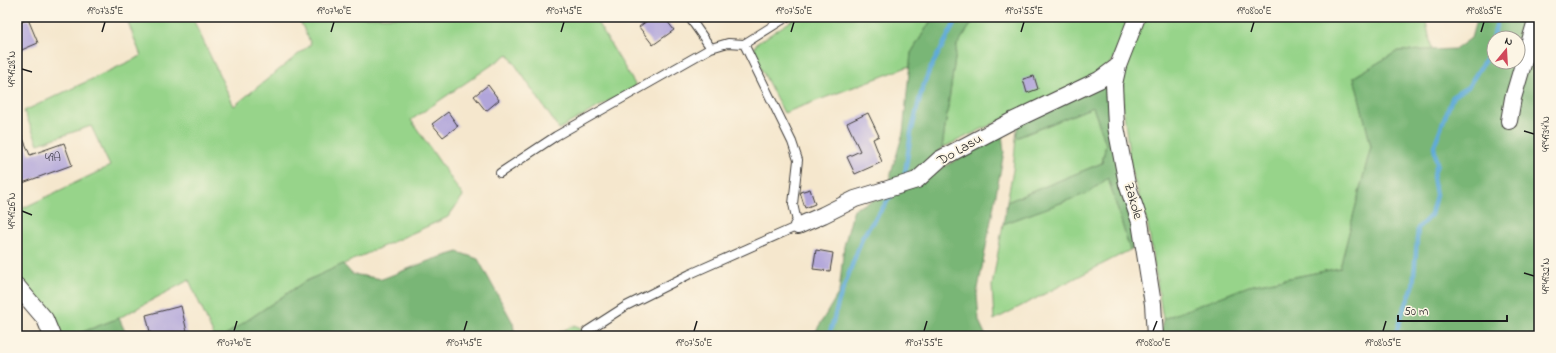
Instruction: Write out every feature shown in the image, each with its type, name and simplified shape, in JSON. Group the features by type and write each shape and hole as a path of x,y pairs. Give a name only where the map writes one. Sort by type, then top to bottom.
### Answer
{"street":[{"name":"Zakole","path":"1137,17 1118,66 1114,84 1116,127 1128,184 1140,222 1153,304 1155,336"},
{"path":"1509,121 1513,98 1538,17"},
{"name":"Do Lasu","path":"798,226 855,199 917,180 940,159 1010,122 1099,80 1118,66"},
{"path":"17,286 45,320 52,336"}],"lane":[{"path":"689,17 711,48"},
{"path":"500,173 556,136 711,48 728,43 744,44 787,17"},
{"path":"589,336 587,331 626,306 690,274 798,226 793,204 798,160 792,142 744,44"}],"green space":[{"path":"126,17 192,17 234,106 311,44 298,17 594,17 636,86 559,129 508,54 411,120 463,196 448,217 304,282 224,336 214,336 189,280 119,318 72,336 60,336 50,314 17,275 17,211 110,166 91,126 38,144 24,111 141,56"},
{"path":"797,17 933,17 911,53 910,66 784,113 753,53 756,44"},
{"path":"933,17 976,17 957,45 942,148 915,175 889,180 903,133 911,53"},
{"path":"976,17 1132,17 1111,63 1090,78 942,148 957,45"},
{"path":"1145,17 1425,17 1432,50 1398,51 1354,77 1371,146 1340,268 1249,286 1163,319 1148,226 1131,170 1123,106 1123,71"},
{"path":"1477,17 1532,17 1539,31 1539,336 1160,336 1163,319 1249,286 1340,268 1371,146 1354,77 1398,51 1456,49 1471,38"},
{"path":"1103,84 1109,89 1139,245 1130,250 1108,178 1088,193 1003,224 1007,202 1102,163 1106,144 1093,107 1016,138 1018,123"},
{"path":"1093,107 1106,144 1102,163 1007,202 1013,170 1016,138"},
{"path":"1002,134 1004,152 977,294 979,321 986,336 813,336 839,292 844,246 854,209 933,173"},
{"path":"1108,178 1130,250 994,320 992,286 1003,224 1088,193"},
{"path":"458,252 478,259 513,323 515,336 224,336 304,282 343,264 352,274 382,279 431,260"},
{"path":"119,318 127,336 72,336"},
{"path":"575,325 590,336 551,336"}],"building":[{"path":"652,17 664,17 674,30 653,45 639,27"},
{"path":"28,19 38,43 17,52 17,24"},
{"path":"1034,76 1038,89 1027,93 1023,79"},
{"path":"488,85 499,100 486,111 474,96"},
{"path":"448,112 458,126 443,137 432,124"},
{"path":"868,113 879,136 873,139 882,162 855,174 847,157 860,151 847,123"},
{"path":"17,124 30,155 64,143 72,165 17,185"},
{"path":"810,189 815,204 805,208 800,192"},
{"path":"816,250 833,253 830,271 813,269"},
{"path":"181,306 188,336 151,336 146,315"}],"waterway":[{"path":"905,173 911,133 921,93 929,71 958,17"},
{"path":"1395,336 1413,287 1418,228 1431,215 1436,195 1433,177 1437,164 1434,146 1453,96 1468,87 1490,52 1498,17"},
{"path":"829,336 839,300 863,236 893,193"}]}
